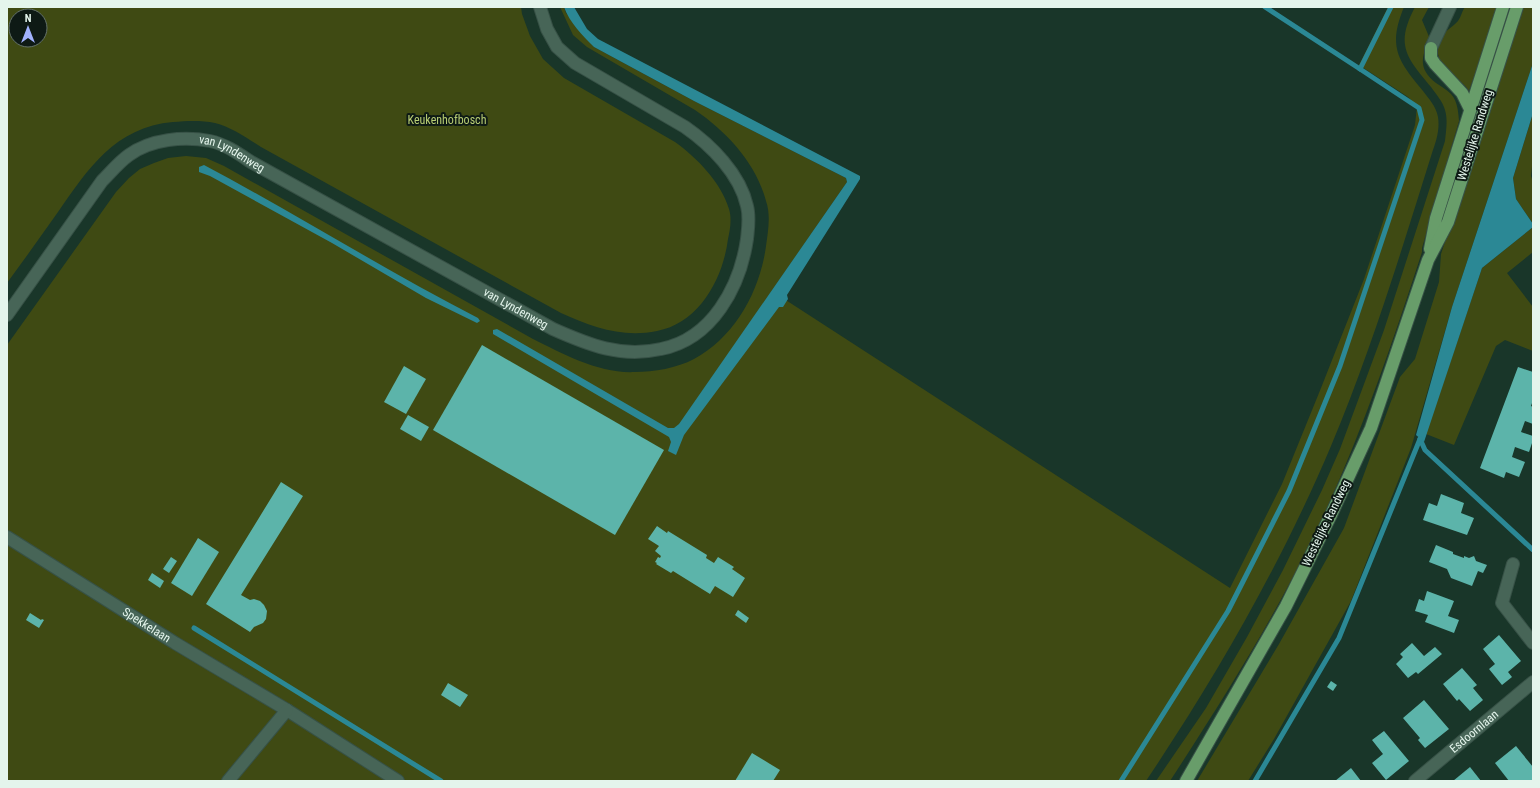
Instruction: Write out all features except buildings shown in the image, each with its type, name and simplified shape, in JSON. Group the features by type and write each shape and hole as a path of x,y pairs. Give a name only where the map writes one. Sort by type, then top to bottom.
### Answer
{"main road":[{"name":"Westelijke Randweg","path":"1186,778 1286,606 1331,515 1370,428 1428,260 1436,218 1503,7"},
{"name":"Westelijke Randweg","path":"1428,260 1448,222 1517,7"},
{"path":"1431,48 1431,58 1462,93 1470,109"}],"street":[{"name":"van Lyndenweg","path":"7,315 102,181 117,165 130,154 147,146 165,141 186,139 211,141 232,150 553,330 604,349 634,352 662,349 684,342 703,330 728,297 740,274 745,252 748,227 747,206 738,182 722,161 696,135 685,127 575,63 557,47 547,29 540,7"},
{"path":"1431,48 1450,7"},
{"name":"Spekkelaan","path":"7,538 169,639 287,710 398,781"},
{"path":"1513,564 1502,603 1533,644"},
{"name":"Esdoornlaan","path":"1415,781 1533,682"},
{"path":"228,781 287,710"}],"green space":[{"name":"Keukenhofbosch","path":"7,7 521,7 530,36 543,59 564,78 675,142 700,163 714,180 725,199 729,209 730,224 721,269 714,284 697,309 685,319 672,326 657,331 632,333 596,327 561,313 261,147 239,133 215,123 204,121 173,122 153,126 135,132 119,141 105,153 80,180 7,283"},
{"path":"560,7 564,7 566,13 594,47 694,101 846,178 847,182 684,418 778,295 1230,588 1282,484 1321,388 1364,279 1415,125 1417,106 1408,97 1359,65 1388,7 1404,7 1397,32 1396,43 1398,52 1401,61 1407,70 1434,106 1438,117 1438,127 1435,145 1385,301 1346,410 1312,490 1291,533 1223,660 1146,781 7,781 7,345 116,192 140,169 168,158 186,156 206,158 224,166 533,339 569,357 609,370 622,372 650,371 673,367 687,362 709,350 733,325 743,311 758,280 763,263 769,224 768,206 761,187 748,161 729,138 695,110 587,47 573,35"},
{"path":"1415,7 1429,7 1422,20 1430,39 1423,57 1424,68 1430,78 1448,91 1455,100 1459,121 1422,252 1410,288 1360,430 1331,500 1299,566 1246,660 1170,781 1156,781 1206,708 1247,637 1283,570 1340,449 1384,330 1445,141 1447,122 1443,104 1415,67 1406,50 1406,31"},
{"path":"1465,7 1499,7 1469,91 1464,84 1444,68 1438,52 1438,44 1440,40 1445,32 1458,21"},
{"path":"1524,7 1533,7 1533,63 1452,307 1411,448 1351,601 1274,739 1248,781 1197,781 1279,644 1344,528 1400,377 1415,359 1439,282 1441,254 1512,38"},
{"path":"1533,113 1533,157 1531,176 1533,182 1533,224 1516,199 1513,178"},
{"path":"1533,227 1533,252 1507,273 1533,307 1533,351 1505,340 1496,346 1454,445 1426,434 1482,268"}],"water":[{"path":"564,7 574,7 587,29 598,39 860,176 860,179 787,295 788,299 783,307 779,307 684,435 676,455 668,451 671,442 669,437 493,334 493,330 497,329 668,428 674,428 679,424 847,182 846,178 694,101 594,47 573,23"},
{"path":"1533,63 1533,113 1513,178 1516,199 1533,224 1533,227 1482,268 1424,442 1416,435 1452,307"},
{"path":"204,165 443,300 478,318 480,321 477,323 426,298 332,243 210,176 199,172 199,167"}],"waterway":[{"path":"1265,7 1360,69 1391,7"},
{"path":"1121,781 1228,611 1289,491 1340,366 1422,120 1419,108 1360,69"},
{"path":"1420,439 1425,450 1533,550"},
{"path":"1255,781 1339,638 1420,439"},
{"path":"194,628 441,781"}]}
